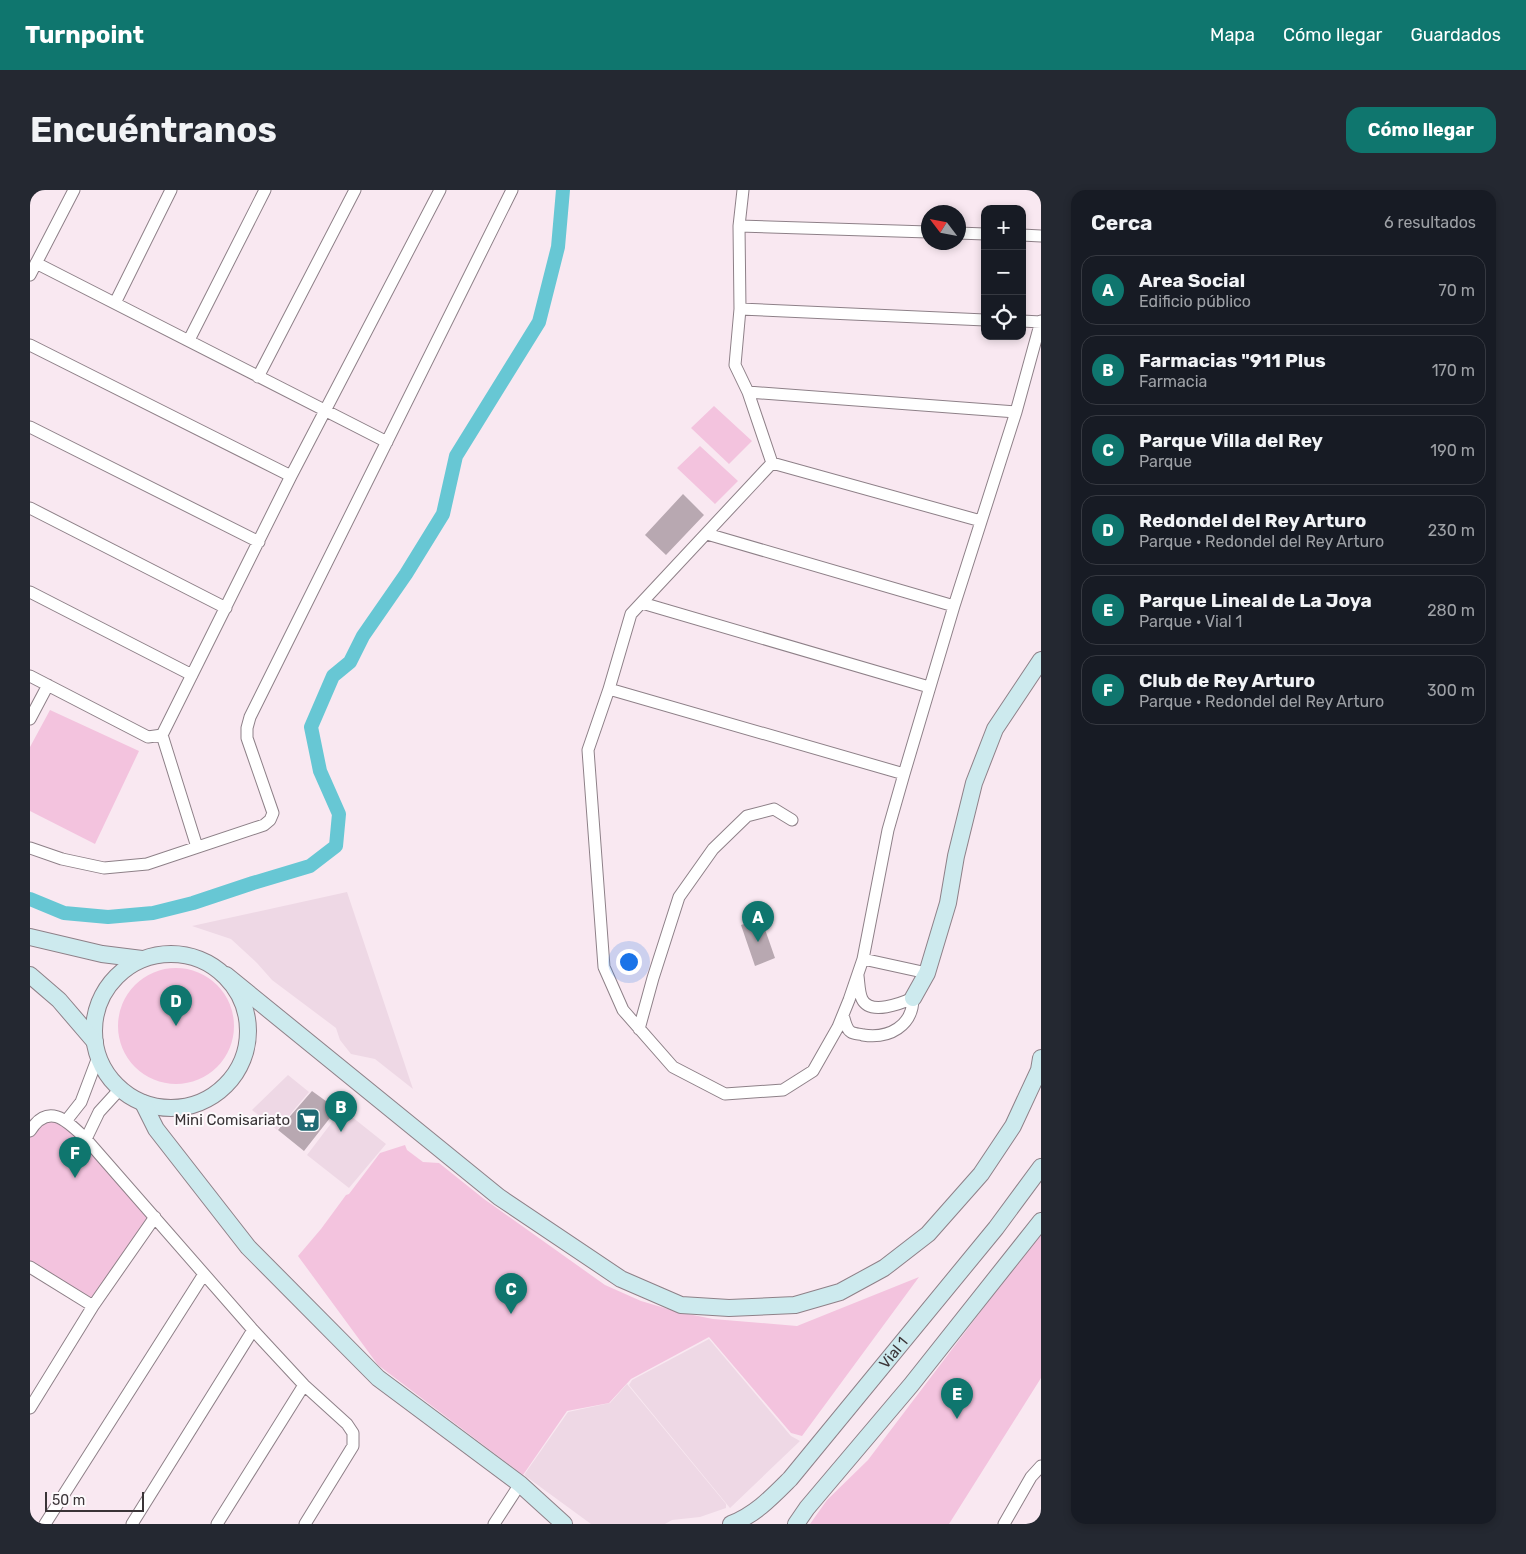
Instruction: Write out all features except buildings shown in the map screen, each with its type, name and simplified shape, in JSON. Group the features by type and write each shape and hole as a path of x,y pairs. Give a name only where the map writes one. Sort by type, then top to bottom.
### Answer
{"street":[{"path":"30,275 74,190"},
{"path":"114,303 171,190"},
{"path":"189,340 264,190"},
{"path":"258,377 355,190"},
{"path":"197,847 162,735 292,476 440,190"},
{"path":"30,848 62,859 104,868 147,864 264,825 270,820 273,813 248,738 247,728 250,717 512,190"},
{"path":"743,190 739,226 740,309 735,365 748,392 772,463"},
{"path":"739,226 921,232"},
{"path":"966,233 981,234"},
{"path":"1026,236 1041,236"},
{"path":"36,263 387,442"},
{"path":"740,309 981,320"},
{"path":"772,463 631,614 609,689 588,750 604,966 623,1010 673,1067 725,1094 783,1090 813,1071 843,1015 863,959 888,830 929,687 1016,412 1041,322 1026,322"},
{"path":"30,345 292,476"},
{"path":"748,392 1016,412"},
{"path":"30,427 259,542"},
{"path":"772,463 982,521"},
{"path":"30,508 226,608"},
{"path":"706,534 954,606"},
{"path":"30,592 192,675"},
{"path":"642,603 929,687"},
{"path":"843,1015 847,1028 852,1033 872,1036 889,1034 903,1026 913,1006 913,998 927,973 948,903 956,856 974,783 995,729 1041,660"},
{"path":"30,676 148,737 162,735"},
{"path":"30,719 48,685"},
{"path":"609,689 904,774"},
{"path":"639,1029 652,978 678,896 713,849 747,816 774,809 792,820"},
{"path":"30,937 102,954 142,959"},
{"path":"66,1121 81,1102 96,1049 96,1016 104,992 121,972 142,959 164,954 186,954 208,962 226,975 499,1197 621,1279 681,1305 728,1308 795,1305 840,1292 884,1268 928,1234 980,1174 1013,1126 1039,1070 1041,1058"},
{"path":"863,959 927,973"},
{"path":"858,974 862,1000 868,1005 892,1007 913,998"},
{"path":"30,975 59,1000 96,1049 107,1074 120,1089 143,1103 169,1108 195,1104 219,1092 237,1072 247,1048 248,1022 241,996 226,975"},
{"path":"86,1139 100,1112 120,1089"},
{"path":"143,1103 156,1129 248,1247 344,1344 378,1378 520,1484 564,1524"},
{"path":"30,1131 43,1118 53,1115 66,1121 86,1139 304,1385 347,1424 353,1433 352,1446 305,1524"},
{"name":"Vial 1","path":"731,1524 757,1510 790,1479 996,1228 1041,1167"},
{"path":"30,1408 93,1306 155,1216"},
{"path":"796,1524 807,1508 911,1385 1041,1221"},
{"path":"30,1268 93,1306"},
{"path":"45,1524 204,1274"},
{"path":"132,1524 254,1330"},
{"path":"217,1524 304,1385"},
{"path":"1004,1524 1036,1480 1041,1466"},
{"path":"494,1524 520,1484"}],"shaded area":[{"path":"714,406 752,441 729,464 691,428"},
{"path":"700,446 738,481 715,504 677,468"},
{"path":"50,710 139,751 95,844 30,811 30,747"},
{"path":"347,892 413,1089 375,1059 351,1054 340,1040 336,1028 272,980 231,939 192,926"},
{"path":"176,968 198,972 208,977 217,985 225,994 230,1004 234,1026 230,1048 225,1058 217,1067 208,1075 198,1080 176,1084 154,1080 144,1075 135,1067 127,1058 122,1048 118,1026 122,1004 127,994 135,985 144,977 154,972"},
{"path":"288,1075 309,1092 277,1130 252,1110"},
{"path":"342,1109 386,1144 349,1188 307,1155"},
{"path":"43,1118 66,1121 155,1217 93,1306 30,1267 30,1131"},
{"path":"405,1145 407,1150 423,1162 439,1163 484,1199 605,1285 641,1301 678,1312 713,1319 797,1326 919,1277 802,1436 791,1433 709,1337 631,1379 609,1403 567,1411 523,1475 378,1365 298,1256 380,1153"},
{"path":"1041,1232 1041,1378 949,1524 810,1524 827,1500 868,1460"},
{"path":"709,1339 791,1436 800,1441 730,1508 629,1385 632,1380"},
{"path":"627,1384 726,1504 726,1508 700,1517 672,1520 665,1524 591,1524 524,1475 568,1412 610,1403"}],"waterway":[{"path":"30,899 64,913 108,917 153,913 193,903 310,866 336,846 339,814 320,771 311,727 333,676 350,662 363,636 406,574 443,514 456,456 539,322 558,247 563,190"}],"place":[{"name":"Area Social","path":"758,942"},
{"name":"Redondel del Rey Arturo","path":"176,1026"},
{"name":"Mini Comisariato","path":"308,1120"},
{"name":"Farmacias \"911 Plus","path":"341,1132"},
{"name":"Club de Rey Arturo","path":"75,1178"},
{"name":"Parque Villa del Rey","path":"511,1314"},
{"name":"Parque Lineal de La Joya","path":"957,1419"}]}
